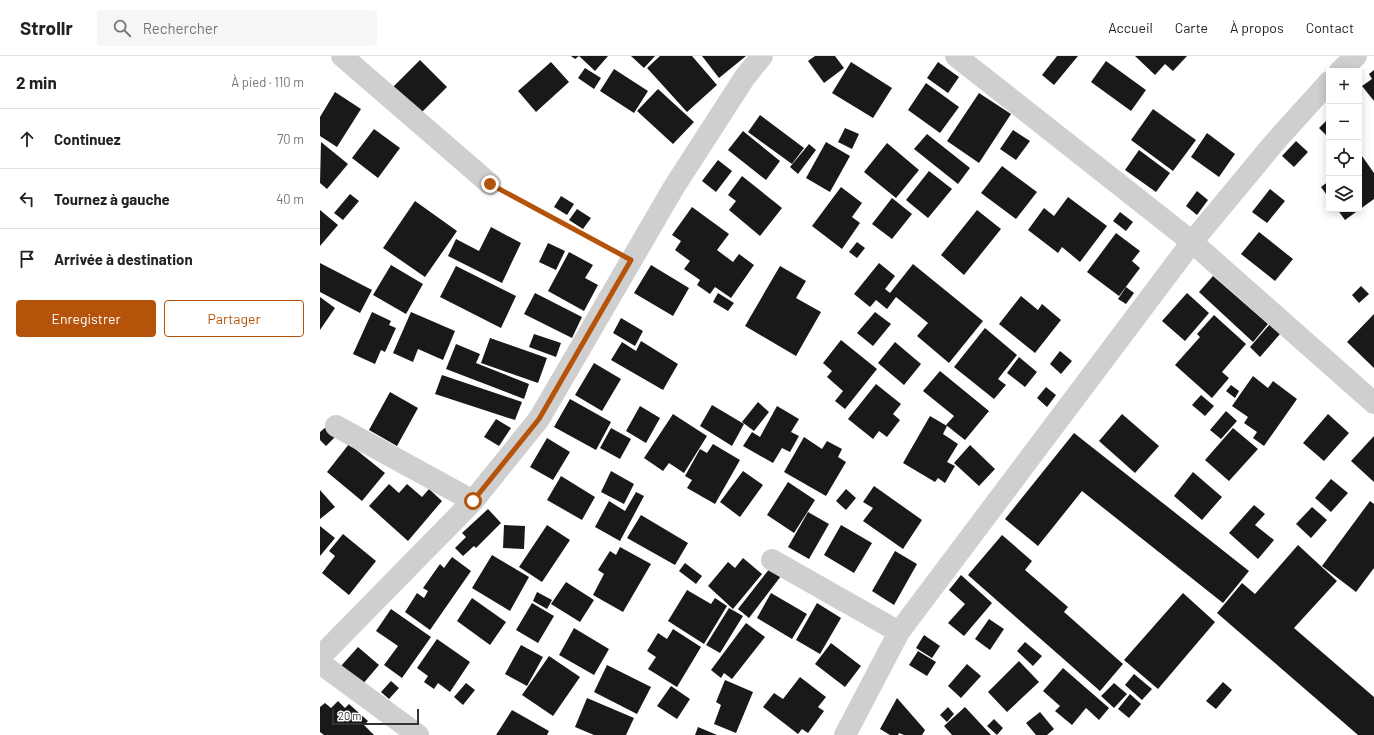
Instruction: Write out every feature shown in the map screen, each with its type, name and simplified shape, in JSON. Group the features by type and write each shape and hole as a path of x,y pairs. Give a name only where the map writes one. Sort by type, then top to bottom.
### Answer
{"street":[{"path":"342,56 490,184"},
{"path":"320,657 473,501 539,419 678,181 745,77 762,56"},
{"path":"956,56 1192,242 1374,403"},
{"path":"1343,68 1356,56"},
{"path":"845,735 899,632 1192,242 1274,143 1326,85"},
{"path":"336,426 473,501"},
{"path":"772,560 899,632"},
{"path":"320,663 418,735"}],"path":[{"path":"490,184 631,260"}],"building":[{"path":"571,56 579,56 575,59"},
{"path":"579,56 608,56 595,71"},
{"path":"631,56 655,56 644,68"},
{"path":"660,56 692,56 717,85 687,112 647,68"},
{"path":"702,56 746,56 719,78"},
{"path":"815,56 835,56 844,68 824,83 808,61"},
{"path":"1057,56 1078,56 1054,85 1042,75"},
{"path":"1135,56 1187,56 1173,71 1165,64 1155,75"},
{"path":"420,60 447,87 419,115 392,88"},
{"path":"1106,61 1146,90 1131,111 1091,82"},
{"path":"551,62 569,82 536,112 518,91"},
{"path":"851,62 892,88 873,118 832,93"},
{"path":"938,62 959,77 948,93 927,78"},
{"path":"585,68 601,78 594,89 578,78"},
{"path":"614,69 648,91 634,113 600,91"},
{"path":"1374,70 1374,101 1362,86 1372,79 1369,74"},
{"path":"926,83 959,107 940,133 908,110"},
{"path":"658,89 694,122 673,144 637,111"},
{"path":"335,92 361,109 337,147 320,136 320,117"},
{"path":"979,93 1011,114 979,163 947,141"},
{"path":"1153,109 1196,140 1173,171 1131,140"},
{"path":"760,115 804,148 792,164 748,132"},
{"path":"1326,121 1326,135 1319,128"},
{"path":"845,128 859,134 852,149 838,142"},
{"path":"374,129 400,148 378,178 352,158"},
{"path":"1013,130 1030,141 1016,160 1000,149"},
{"path":"743,131 780,161 766,180 728,150"},
{"path":"1207,133 1235,154 1219,177 1191,157"},
{"path":"927,134 970,168 958,184 914,149"},
{"path":"1296,141 1308,152 1294,167 1282,156"},
{"path":"321,142 348,164 327,189 320,183"},
{"path":"826,142 850,156 830,192 806,178"},
{"path":"887,143 919,170 896,198 864,172"},
{"path":"809,144 816,150 798,174 790,167"},
{"path":"1139,150 1170,173 1156,192 1125,170"},
{"path":"1362,156 1374,173 1374,199 1362,208"},
{"path":"718,160 732,171 716,192 702,181"},
{"path":"1002,166 1037,192 1016,219 981,193"},
{"path":"929,171 952,189 928,218 906,200"},
{"path":"742,176 782,208 760,236 729,210 736,201 728,195"},
{"path":"1326,183 1326,194 1321,187"},
{"path":"841,187 862,203 852,217 860,223 842,249 812,226"},
{"path":"1270,189 1285,201 1267,223 1252,212"},
{"path":"1197,191 1208,200 1197,215 1186,206"},
{"path":"350,194 359,201 343,220 334,213"},
{"path":"561,196 574,204 567,215 554,207"},
{"path":"1068,197 1107,226 1080,262 1062,247 1058,253 1028,230 1044,208 1054,216"},
{"path":"892,198 912,214 892,239 872,224"},
{"path":"415,201 457,231 425,277 383,248"},
{"path":"692,207 729,234 717,250 733,262 739,254 754,265 731,298 715,287 710,294 697,285 700,280 684,269 690,261 675,250 681,241 672,235"},
{"path":"577,209 591,218 583,229 569,220"},
{"path":"320,210 338,225 320,246"},
{"path":"977,210 1001,229 964,275 941,255"},
{"path":"1120,212 1133,222 1126,231 1113,221"},
{"path":"1339,212 1356,212 1345,220"},
{"path":"491,227 521,243 502,283 448,256 456,239 479,251"},
{"path":"1259,232 1293,259 1275,281 1241,254"},
{"path":"1116,233 1140,251 1132,261 1140,268 1119,296 1087,272"},
{"path":"857,242 865,248 857,258 849,252"},
{"path":"548,243 565,251 556,270 539,262"},
{"path":"569,252 593,265 585,278 598,285 584,311 548,291"},
{"path":"320,263 372,290 360,313 320,292"},
{"path":"879,263 895,276 885,289 890,293 913,264 983,321 949,363 917,336 928,323 896,297 887,309 876,300 870,307 854,294"},
{"path":"391,265 423,284 406,314 373,295"},
{"path":"651,265 689,288 673,316 634,293"},
{"path":"456,266 516,296 501,328 440,297"},
{"path":"780,266 806,281 796,298 821,312 796,356 745,326"},
{"path":"1213,276 1268,324 1253,342 1199,292"},
{"path":"1361,286 1369,294 1359,303 1352,295"},
{"path":"1126,287 1134,293 1126,304 1118,299"},
{"path":"535,293 582,317 572,338 524,314"},
{"path":"718,293 734,303 728,311 713,302"},
{"path":"1187,293 1209,313 1185,341 1162,321"},
{"path":"1021,296 1038,310 1042,304 1061,320 1035,353 999,324"},
{"path":"320,297 335,308 320,330"},
{"path":"372,312 391,321 389,325 396,328 385,352 381,350 375,364 353,354"},
{"path":"411,312 455,331 443,360 418,349 413,362 393,353"},
{"path":"875,312 891,324 873,346 857,333"},
{"path":"1374,314 1374,368 1347,342"},
{"path":"1214,315 1246,344 1222,372 1229,378 1212,398 1175,365 1200,337 1197,334"},
{"path":"621,318 643,331 635,346 613,333"},
{"path":"1270,324 1280,334 1260,357 1250,347"},
{"path":"985,328 1017,355 998,379 1006,385 994,399 954,367"},
{"path":"534,334 561,343 556,357 529,347"},
{"path":"490,338 547,358 538,383 481,363"},
{"path":"841,340 877,369 845,409 835,401 843,391 827,377 832,371 823,363"},
{"path":"641,341 678,364 663,390 611,360 622,342 636,351"},
{"path":"895,342 921,364 904,385 878,363"},
{"path":"456,344 480,354 476,363 529,384 524,399 446,369"},
{"path":"1060,351 1072,361 1061,374 1050,364"},
{"path":"1019,357 1037,372 1025,387 1007,373"},
{"path":"594,363 621,379 602,411 575,395"},
{"path":"940,371 989,411 965,440 946,425 954,416 923,391"},
{"path":"442,375 522,402 515,420 435,394"},
{"path":"1253,376 1268,388 1273,381 1297,399 1264,446 1253,438 1257,432 1244,423 1248,417 1232,406"},
{"path":"876,384 901,404 893,414 900,420 887,437 879,431 873,439 848,419"},
{"path":"1231,385 1239,391 1235,398 1226,391"},
{"path":"1046,387 1056,395 1047,407 1037,398"},
{"path":"390,392 418,408 397,446 369,430"},
{"path":"1201,395 1214,406 1205,416 1192,405"},
{"path":"570,399 611,422 596,450 554,427"},
{"path":"758,402 769,412 754,431 742,422"},
{"path":"712,405 744,424 732,446 700,426"},
{"path":"640,406 660,418 646,443 626,431"},
{"path":"777,406 799,419 791,432 799,436 790,452 782,448 773,463 743,446 752,432 760,437"},
{"path":"1226,411 1237,421 1221,439 1210,430"},
{"path":"673,414 707,436 684,473 669,463 663,471 644,458"},
{"path":"1122,414 1159,446 1135,473 1099,441"},
{"path":"1328,414 1349,433 1324,461 1303,443"},
{"path":"930,416 947,426 943,434 958,444 947,462 955,466 945,483 938,478 935,482 903,463"},
{"path":"496,419 511,428 499,446 484,437"},
{"path":"326,427 335,437 326,446 320,440 320,432"},
{"path":"611,428 631,439 620,459 600,448"},
{"path":"1233,428 1258,449 1229,481 1205,460"},
{"path":"1074,433 1249,571 1223,603 1082,491 1038,546 1005,519"},
{"path":"1374,436 1374,482 1351,461"},
{"path":"804,437 822,449 827,441 842,449 838,457 846,462 826,496 784,472"},
{"path":"547,438 570,452 553,480 530,467"},
{"path":"349,444 385,473 362,501 327,472"},
{"path":"713,444 740,460 715,504 687,488 692,480 685,476 700,449 707,453"},
{"path":"970,445 995,469 979,486 954,463"},
{"path":"611,471 634,484 624,504 601,492"},
{"path":"743,471 763,485 740,517 720,502"},
{"path":"1193,472 1222,497 1202,520 1174,496"},
{"path":"561,476 595,497 582,520 547,500"},
{"path":"1331,479 1348,493 1331,512 1315,498"},
{"path":"788,482 815,500 794,533 767,515"},
{"path":"389,484 399,493 407,484 422,497 429,489 442,501 408,541 369,506"},
{"path":"874,486 922,520 903,549 863,521 873,508 863,502"},
{"path":"846,489 856,498 846,510 836,501"},
{"path":"320,490 335,507 320,519"},
{"path":"636,492 644,496 620,541 595,527 609,501 625,511"},
{"path":"1370,501 1374,504 1374,568 1356,592 1322,566"},
{"path":"1254,505 1265,514 1255,525 1274,540 1258,559 1229,533"},
{"path":"1312,507 1327,520 1311,538 1296,524"},
{"path":"488,509 501,523 476,548 474,546 463,556 455,548 466,537 462,533"},
{"path":"808,512 829,524 809,559 788,547"},
{"path":"641,515 688,543 675,565 627,538"},
{"path":"504,525 525,526 524,549 503,548"},
{"path":"547,525 570,540 542,582 519,567"},
{"path":"841,525 872,543 854,573 824,555"},
{"path":"320,526 335,538 320,556"},
{"path":"343,534 376,561 349,595 322,573 335,556 329,551"},
{"path":"1002,535 1032,561 1025,570 1068,607 1064,612 1123,664 1100,691 968,575"},
{"path":"1298,545 1337,581 1294,628 1374,697 1374,735 1358,735 1217,613 1242,583 1255,594"},
{"path":"620,547 651,564 623,612 593,595 604,574 598,570 610,551 616,555"},
{"path":"895,551 917,564 894,605 872,591"},
{"path":"492,555 529,577 510,611 472,588"},
{"path":"452,557 471,571 430,630 405,612 417,593 424,598 428,591 423,588 440,564 444,568"},
{"path":"743,558 762,574 733,609 708,586 728,562 735,568"},
{"path":"685,563 702,576 696,584 679,571"},
{"path":"770,568 781,576 749,618 738,609"},
{"path":"961,575 992,603 964,636 948,623 965,604 949,590"},
{"path":"566,582 594,600 580,622 551,604"},
{"path":"687,590 711,604 715,598 727,606 704,644 668,621"},
{"path":"537,592 552,600 547,609 533,601"},
{"path":"771,593 807,614 792,639 757,618"},
{"path":"1183,593 1215,622 1158,689 1124,660"},
{"path":"472,598 506,622 490,645 457,621"},
{"path":"532,603 554,616 538,643 516,630"},
{"path":"817,603 841,618 820,654 796,640"},
{"path":"729,608 743,616 720,653 706,645"},
{"path":"391,609 431,637 402,678 384,665 398,646 376,631"},
{"path":"989,619 1004,629 990,650 975,639"},
{"path":"746,623 765,637 732,679 724,673 721,678 711,670"},
{"path":"574,628 609,649 594,675 559,655"},
{"path":"673,629 701,647 677,687 648,669 656,657 647,651 658,633 667,639"},
{"path":"924,635 940,646 932,658 916,648"},
{"path":"437,639 470,662 450,692 438,683 434,689 424,682 428,676 417,668"},
{"path":"1025,642 1042,656 1033,666 1017,651"},
{"path":"831,643 861,666 845,687 815,664"},
{"path":"521,645 543,657 527,686 505,674"},
{"path":"358,647 379,665 362,685 341,666"},
{"path":"918,651 936,662 927,676 909,665"},
{"path":"549,656 580,677 553,716 522,695"},
{"path":"1019,661 1039,682 1007,712 988,692"},
{"path":"967,664 981,676 961,698 948,686"},
{"path":"607,665 651,687 637,714 594,692"},
{"path":"1063,668 1109,708 1099,720 1086,708 1072,725 1055,711 1060,706 1043,691"},
{"path":"1134,674 1152,689 1142,700 1125,685"},
{"path":"800,677 826,697 818,707 824,711 808,733 802,729 798,734 763,707 774,693 783,699"},
{"path":"725,680 753,692 736,733 714,724 721,705 716,702"},
{"path":"391,681 399,688 389,699 381,692"},
{"path":"1223,682 1232,690 1216,709 1206,701"},
{"path":"466,683 475,690 463,705 454,697"},
{"path":"1114,683 1127,694 1114,708 1101,696"},
{"path":"671,686 690,699 677,719 657,706"},
{"path":"1130,694 1141,704 1129,718 1118,709"},
{"path":"587,698 634,718 626,735 594,735 575,727"},
{"path":"897,698 925,730 922,735 904,735 899,733 898,735 890,735 880,729"},
{"path":"338,701 345,708 349,704 368,721 364,725 374,735 324,735 320,732 320,707 325,703 331,708"},
{"path":"948,707 954,714 947,722 940,715"},
{"path":"965,707 991,735 952,735 944,726"},
{"path":"512,710 549,731 547,735 496,735"},
{"path":"1040,712 1054,729 1047,735 1036,735 1026,723"},
{"path":"994,719 1003,728 997,735 987,726"},
{"path":"698,727 717,735 695,735"}],"route":[{"path":"473,501 539,419 631,260 490,184"}]}
